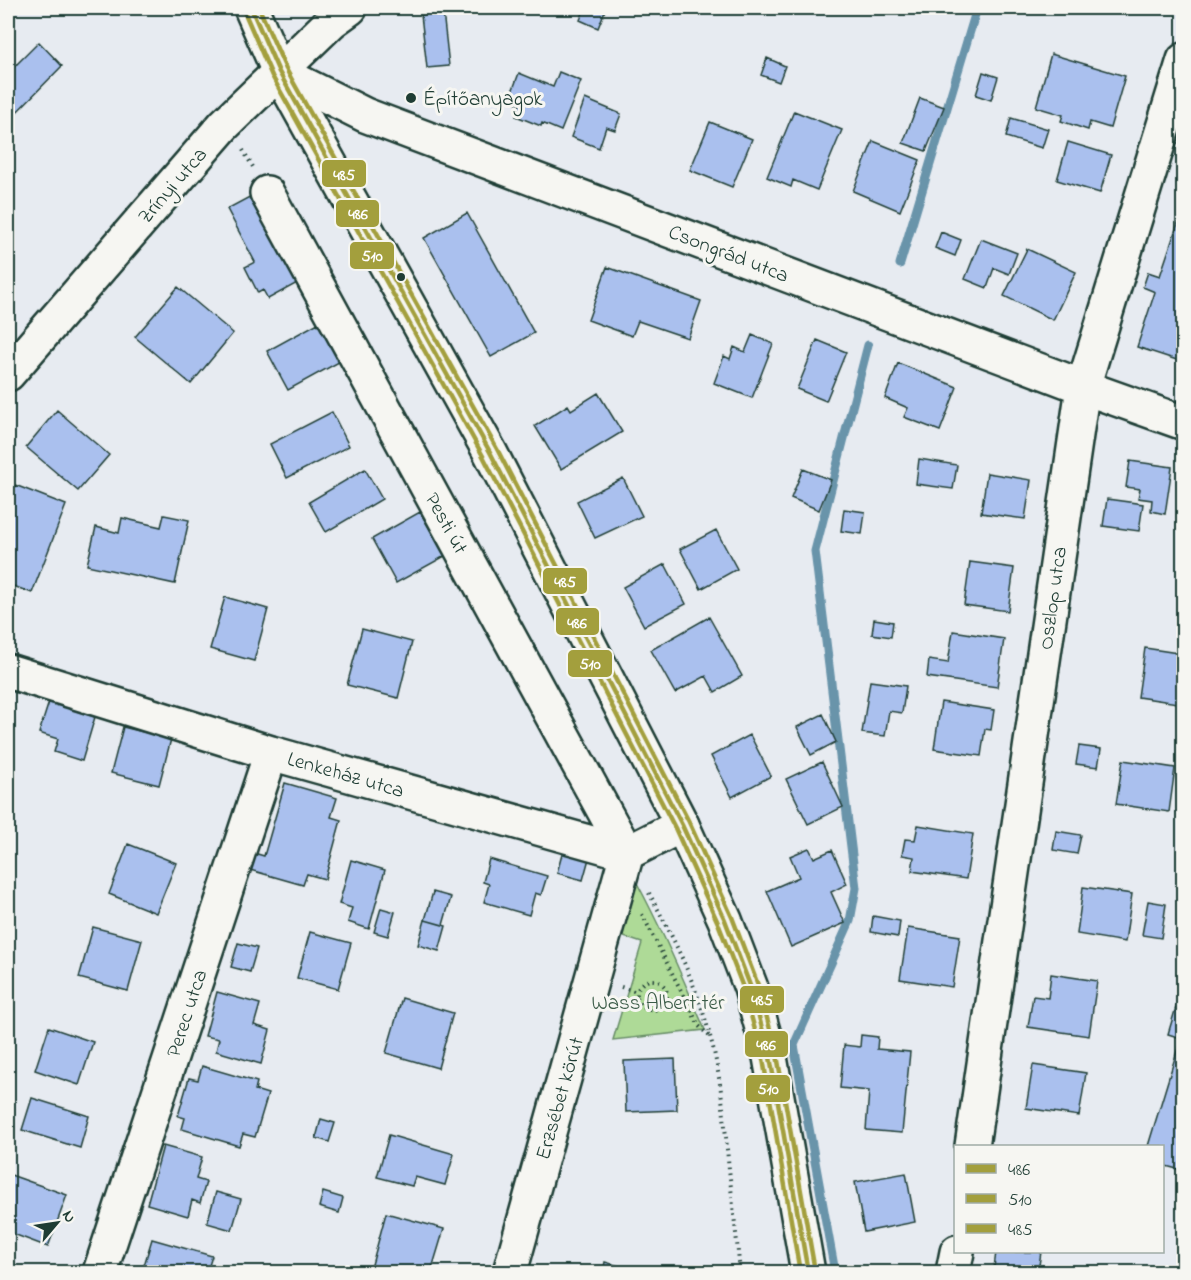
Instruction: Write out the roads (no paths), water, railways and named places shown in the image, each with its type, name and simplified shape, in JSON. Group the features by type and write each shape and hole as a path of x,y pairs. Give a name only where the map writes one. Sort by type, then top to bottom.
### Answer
{"street":[{"path":"251,8 279,72 490,452 682,825 724,920 751,988 770,1058 808,1272"},
{"name":"Zrínyi utca","path":"8,374 224,125 332,21 350,8"},
{"name":"Oszlop utca","path":"972,1145 1083,387 1184,60"},
{"name":"Csongrád utca","path":"279,72 365,115 1083,387 1184,423"},
{"name":"Pesti út","path":"267,193 624,863"},
{"name":"Lenkeház utca","path":"8,671 624,863"},
{"name":"Perec utca","path":"100,1272 272,753"},
{"path":"624,863 682,825"},
{"name":"Erzsébet körút","path":"510,1272 624,863"},
{"path":"953,1272 957,1253"}],"waterway":[{"path":"900,264 977,8"},
{"path":"835,1272 794,1045 850,921 856,888 815,551 868,345"}],"place":[{"name":"Építőanyagok","path":"411,98"}],"park label":[{"name":"Wass Albert tér","path":"658,1002"}]}
